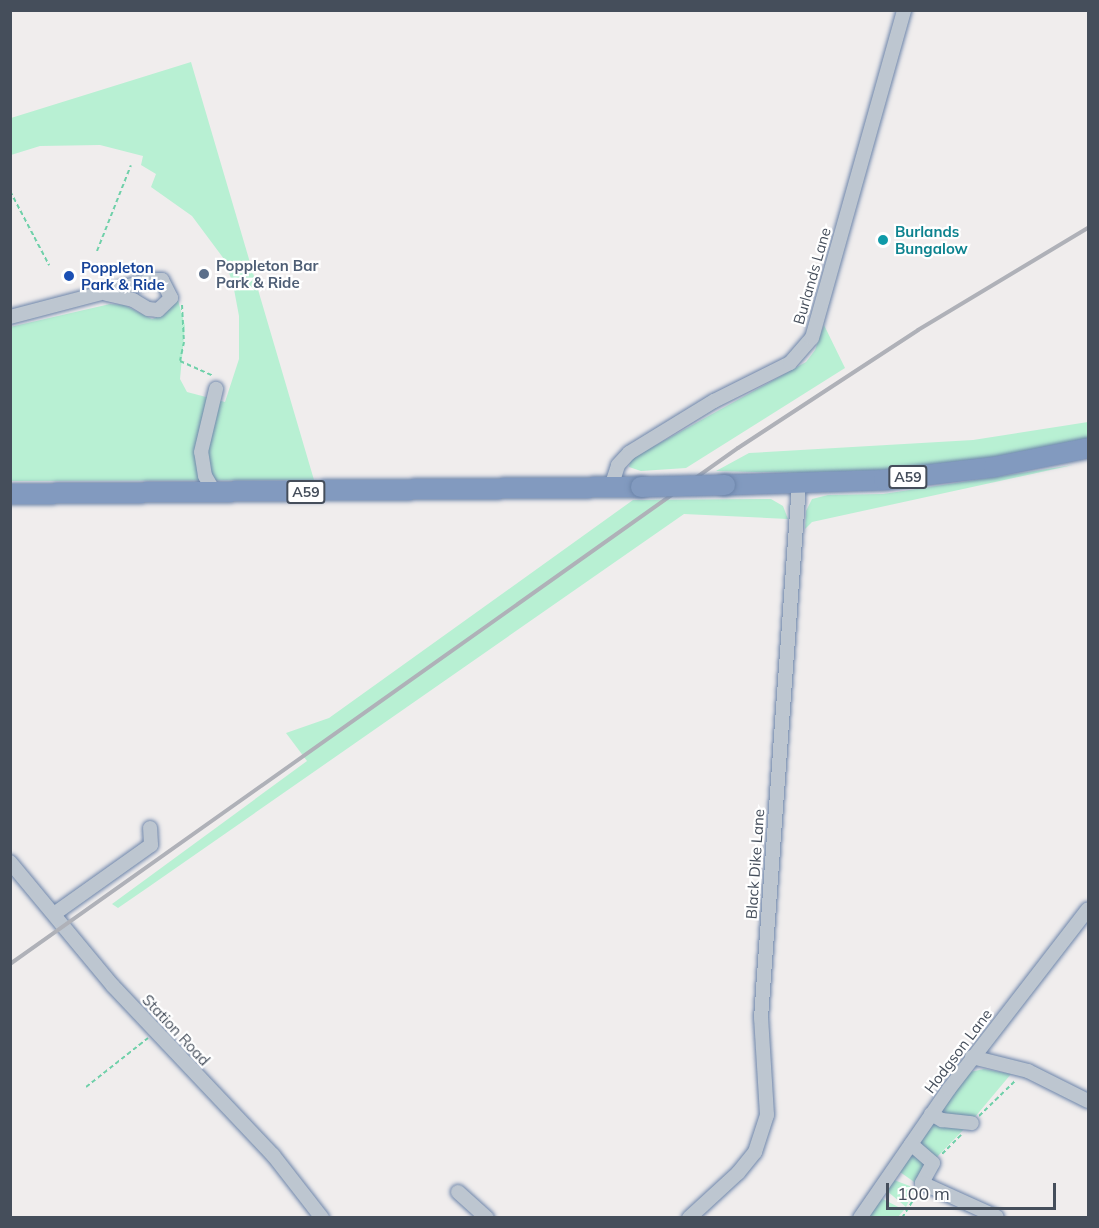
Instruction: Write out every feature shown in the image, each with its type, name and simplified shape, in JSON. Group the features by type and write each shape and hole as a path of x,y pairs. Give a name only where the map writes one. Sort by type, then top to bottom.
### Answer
{"highway":[{"name":"A59","path":"10,494 799,484 972,469 1089,448"}],"street":[{"name":"Burlands Lane","path":"611,488 618,465 629,453 714,401 790,363 812,338 904,10"},
{"path":"10,317 107,294"},
{"path":"215,493 205,476 201,452 216,389"},
{"name":"Black Dike Lane","path":"689,1218 738,1173 755,1152 767,1115 761,1018 799,484"},
{"path":"54,914 151,845 150,828"},
{"name":"Station Road","path":"10,862 154,1032 273,1155 322,1218"},
{"name":"Hodgson Lane","path":"860,1218 972,1058 1089,909"},
{"path":"972,1058 1028,1071 1089,1101"},
{"path":"931,1114 942,1120 972,1123"},
{"path":"911,1144 933,1163 922,1183 997,1217"},
{"path":"458,1191 487,1218"}],"path":[{"path":"97,251 131,165"},
{"path":"10,190 49,265"},
{"path":"86,1087 154,1032"},
{"path":"902,1218 922,1183"}],"green space":[{"path":"191,62 314,480 11,481 10,327 110,304 124,305 152,319 164,315 178,300 185,326 180,379 187,392 225,402 239,359 239,316 233,284 224,259 192,216 151,187 156,174 141,165 143,156 100,145 40,146 11,155 11,118"},
{"path":"824,325 845,368 686,468 641,471 629,467 631,459 806,362 815,350"},
{"path":"1088,422 1088,439 1017,454 922,467 841,474 716,471 749,453 973,440"},
{"path":"1073,465 812,522 805,529 806,511 812,499 828,495 883,494"},
{"path":"771,499 783,506 788,519 684,514 118,908 112,904 307,761 286,733 329,718 633,500"},
{"path":"984,1069 1011,1074 975,1117 944,1117 940,1110 970,1072"},
{"path":"932,1122 966,1127 937,1157 918,1143"},
{"path":"912,1152 927,1160 917,1184 900,1172"},
{"path":"894,1180 915,1188 906,1207 887,1191"},
{"path":"881,1198 904,1210 898,1217 870,1216"}],"railway":[{"path":"10,964 738,448 918,330 1088,228"}],"place":[{"name":"Burlands Bungalow","path":"883,240"},
{"name":"Poppleton Bar Park & Ride","path":"204,274"},
{"name":"Poppleton Park & Ride","path":"69,276"}]}
